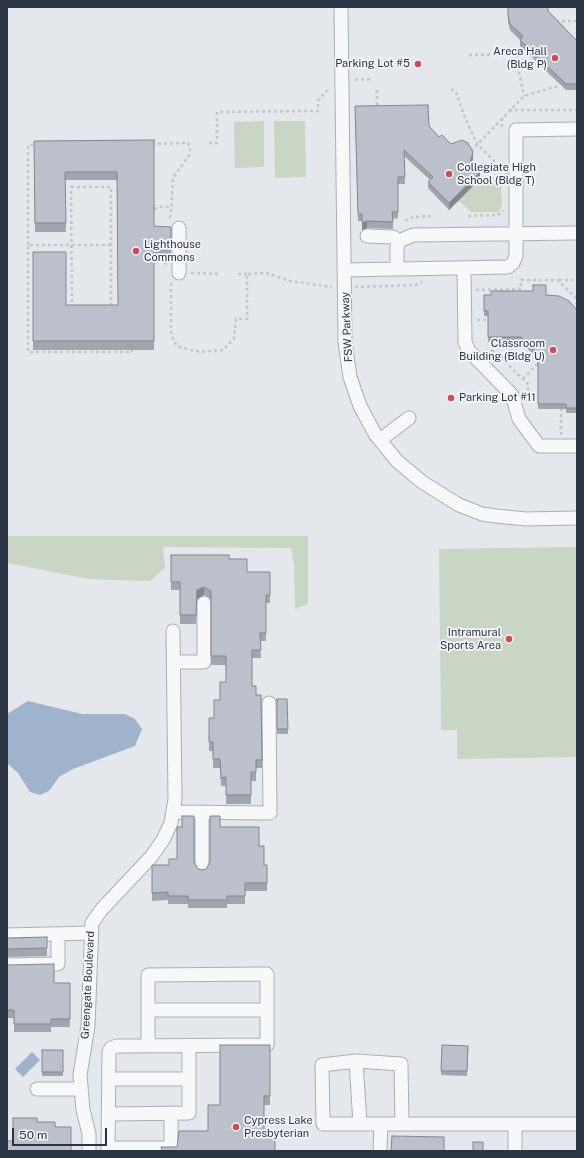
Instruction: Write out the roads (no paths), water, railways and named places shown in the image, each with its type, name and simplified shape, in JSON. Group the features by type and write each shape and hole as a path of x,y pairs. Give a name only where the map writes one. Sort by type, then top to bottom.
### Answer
{"street":[{"name":"FSW Parkway","path":"341,7 345,342 350,377 360,406 380,440 397,461 422,482 459,505 482,514 526,520 577,518"},
{"path":"344,270 508,267 513,263 516,256 516,130 577,129"},
{"path":"176,273 179,228"},
{"path":"399,241 413,235 577,233"},
{"path":"367,236 393,237 399,241"},
{"path":"397,269 397,248 399,241"},
{"path":"464,268 465,342 469,351 512,395 519,419 539,446 577,446"},
{"path":"380,440 409,418"},
{"path":"174,662 204,662 204,603"},
{"name":"Greengate Boulevard","path":"89,1151 89,1134 80,1075 88,1026 92,923 102,909 151,857 163,840 171,823 175,799 173,631"},
{"path":"173,812 270,813 269,703"},
{"path":"202,813 202,870"},
{"path":"7,935 91,933"},
{"path":"7,965 58,964 58,934"},
{"path":"148,1046 148,975 267,974 267,1045 148,1046 111,1048 109,1052 108,1150 171,1149 172,1114"},
{"path":"148,1010 267,1010"},
{"path":"108,1114 189,1113 189,1046"},
{"path":"356,1061 360,1124"},
{"path":"402,1124 401,1064 356,1061 322,1065 323,1124 360,1124 381,1124 402,1124 577,1124"},
{"path":"109,1079 189,1079"},
{"path":"36,1089 81,1089"},
{"path":"380,1151 381,1124"},
{"path":"515,1124 515,1151"}],"water":[{"path":"28,701 82,714 125,714 135,719 142,729 135,746 73,769 59,777 49,791 40,795 30,792 18,773 7,763 7,714"},
{"path":"32,1052 40,1060 23,1077 15,1069"}],"place":[{"name":"Areca Hall (Bldg P)","path":"555,58"},
{"name":"Parking Lot #5","path":"418,64"},
{"name":"Collegiate High School (Bldg T)","path":"449,174"},
{"name":"Lighthouse Commons","path":"136,251"},
{"name":"Classroom Building (Bldg U)","path":"553,350"},
{"name":"Parking Lot #11","path":"451,398"},
{"name":"Intramural Sports Area","path":"509,639"},
{"name":"Cypress Lake Presbyterian","path":"236,1127"}]}
